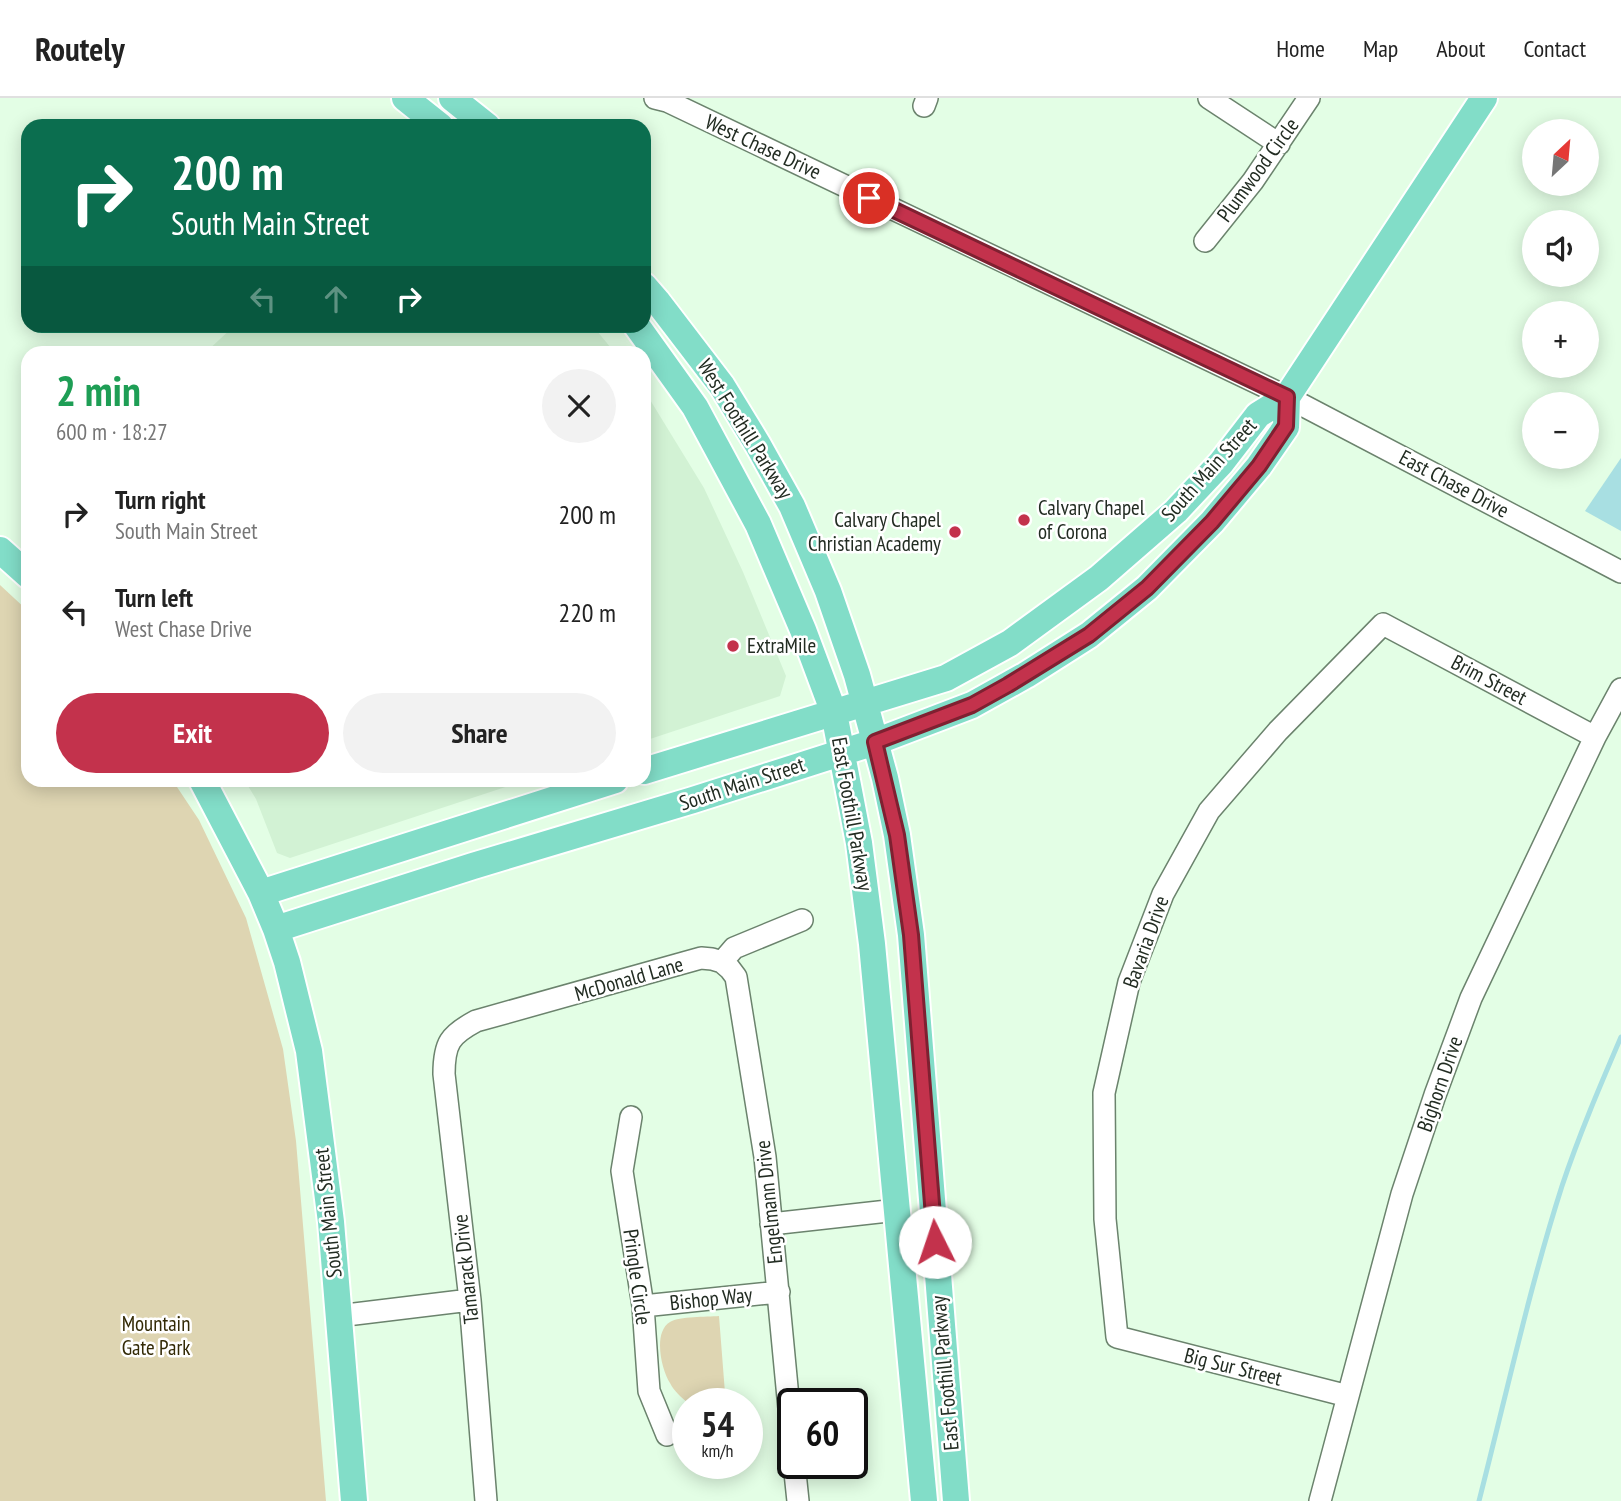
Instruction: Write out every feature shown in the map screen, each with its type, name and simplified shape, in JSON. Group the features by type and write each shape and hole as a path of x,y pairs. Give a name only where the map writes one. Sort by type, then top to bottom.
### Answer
{"main road":[{"path":"405,98 431,119"},
{"path":"452,98 478,119"},
{"name":"South Main Street","path":"651,769 946,678 1010,643 1099,578 1176,511 1221,463 1258,415 1287,397 1484,98"},
{"name":"West Foothill Parkway","path":"651,294 722,386 792,506 828,591 857,675 864,704"},
{"name":"West Foothill Parkway","path":"642,333 695,407 758,524 803,630 834,713"},
{"name":"South Main Street","path":"276,929 875,742 972,705 1089,635 1147,588 1212,522 1259,466 1286,426 1287,397"},
{"path":"0,550 21,569"},
{"name":"East Foothill Parkway","path":"864,704 897,835 911,935 956,1501"},
{"name":"East Foothill Parkway","path":"834,713 859,842 872,944 924,1501"},
{"name":"South Main Street","path":"206,787 261,893 276,929 309,1051 331,1222 354,1501"},
{"path":"261,893 593,787"},
{"path":"473,866 481,852 492,844 536,831 541,822 535,805"},
{"path":"897,1210 912,1214 918,1229 926,1332 949,1419"}],"street":[{"name":"West Chase Drive","path":"655,98 680,107 1287,397"},
{"path":"1209,98 1279,144"},
{"name":"Plumwood Circle","path":"1205,241 1253,181 1309,98"},
{"name":"East Chase Drive","path":"1287,397 1621,572"},
{"name":"Brim Street","path":"1383,624 1595,737"},
{"name":"Bavaria Drive","path":"1117,1338 1105,1219 1104,1093 1129,982 1163,894 1209,811 1278,731 1383,624"},
{"name":"Bighorn Drive","path":"1320,1501 1402,1194 1435,1095 1471,998 1595,737 1621,689"},
{"path":"722,962 734,948 803,920"},
{"name":"McDonald Lane","path":"452,1038 476,1021 701,958 722,962"},
{"name":"Engelmann Drive","path":"722,962 736,977 747,1039 765,1157 788,1388"},
{"name":"Tamarack Drive","path":"452,1038 444,1055 444,1074 470,1300 486,1501"},
{"name":"Pringle Circle","path":"631,1117 622,1171 643,1306 649,1391 667,1434"},
{"path":"771,1224 897,1210"},
{"name":"Bishop Way","path":"643,1306 779,1292"},
{"path":"338,1315 470,1300"},
{"name":"Big Sur Street","path":"1117,1338 1348,1396"},
{"path":"795,1479 797,1501"}],"shaded area":[{"path":"226,333 599,333 609,346 213,346"},
{"path":"651,401 704,488 743,572 786,676 780,696 651,739"},
{"path":"249,787 506,787 290,858 277,853"}],"green space":[{"name":"Mountain Gate Park","path":"0,585 21,604 21,787 177,787 199,820 246,918 283,1049 296,1141 326,1501 0,1501"},
{"path":"719,1316 725,1388 674,1388 667,1377 660,1351 662,1334 670,1322"}],"water":[{"path":"1621,458 1621,531 1585,511"}],"waterway":[{"path":"1479,1501 1550,1225 1575,1148 1621,1037"}],"place":[{"name":"Calvary Chapel of Corona","path":"1024,520"},
{"name":"Calvary Chapel Christian Academy","path":"955,532"},
{"name":"ExtraMile","path":"733,646"}],"route":[{"path":"869,198 1287,397 1286,426 1259,466 1212,522 1147,588 1089,635 1026,675 972,705 875,742 897,835 911,935 935,1242"}]}
